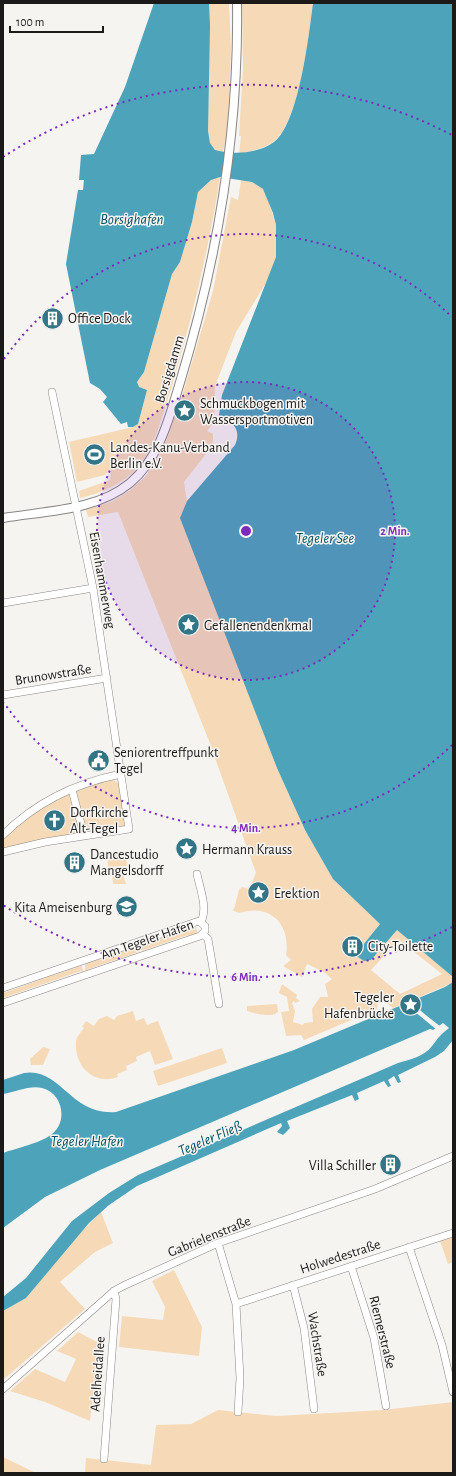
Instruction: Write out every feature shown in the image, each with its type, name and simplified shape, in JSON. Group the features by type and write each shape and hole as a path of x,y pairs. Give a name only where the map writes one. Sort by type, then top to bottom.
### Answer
{"street":[{"name":"Borsigdamm","path":"3,518 98,501 123,488 144,468 157,447 172,407 192,339 215,245 225,194 232,137 238,57 237,3"},
{"name":"Eisenhammerweg","path":"52,392 92,588 129,829 84,835"},
{"path":"3,603 92,588"},
{"name":"Brunowstraße","path":"3,695 107,678"},
{"path":"3,834 36,806 50,798 120,774"},
{"path":"3,852 84,835 72,790"},
{"path":"197,874 204,909 201,922"},
{"name":"Am Tegeler Hafen","path":"3,988 196,922 201,922 205,926 204,934 200,936 3,1003"},
{"path":"204,934 208,939 219,1004"},
{"name":"Gabrielenstraße","path":"3,1389 114,1291 218,1243 375,1189 453,1156"},
{"name":"Holwedestraße","path":"236,1304 453,1233"},
{"path":"218,1243 236,1304 240,1378 238,1412"},
{"path":"409,1247 442,1345 453,1392"},
{"name":"Riemerstraße","path":"351,1266 374,1338 386,1406"},
{"name":"Wachstraße","path":"293,1285 304,1328 314,1409"},
{"name":"Adelheidallee","path":"104,1460 116,1299 114,1291"}],"shaded area":[{"path":"209,3 229,3 231,47 229,106 227,134 223,152 215,150 210,143 208,131"},
{"path":"242,3 313,3 301,77 290,117 282,132 273,142 261,148 239,154 243,69"},
{"path":"216,177 220,177 211,230 193,310 179,363 154,440 138,467 126,478 112,487 80,498 79,491 110,480 111,470 105,475 77,482 69,442 133,427 138,424 147,390 138,387 137,382 144,372 172,274 180,262 192,222 198,192"},
{"path":"241,180 252,182 263,189 267,196 276,225 276,257 266,283 236,332 215,386 214,422 207,431 213,434 213,445 184,482 187,501 181,518 277,768 305,830 333,879 380,924 355,955 371,960 397,930 453,977 453,982 450,984 393,1008 378,996 377,1009 304,1040 301,1035 286,1036 281,1012 289,1011 287,997 279,993 282,984 297,995 296,998 300,1001 295,1003 294,1001 292,1003 295,1011 293,1022 303,1025 304,1023 313,1022 312,1009 320,997 328,997 325,984 332,979 324,972 307,964 302,977 283,966 291,960 286,955 287,944 285,934 276,918 268,913 260,911 239,913 232,910 234,909 239,890 242,887 249,889 256,873 209,741 118,512 88,517 86,510 113,501 129,491 146,476 163,450 182,396 213,291 231,197 238,200","holes":["399,940 442,974 400,994 371,970"]},
{"path":"111,779 119,783 125,827 86,833 76,797 77,791"},
{"path":"68,794 70,795 81,833 3,850 3,839 18,824 48,803"},
{"path":"107,853 126,853 127,866 108,867"},
{"path":"112,870 126,871 123,874 126,884 113,884"},
{"path":"195,925 198,934 190,937 188,935 89,969 88,971 85,970 85,963 186,930 187,928"},
{"path":"81,964 84,973 81,971 3,998 3,993 48,977 49,975 55,975"},
{"path":"277,1004 278,1012 271,1015 247,1011 247,1006"},
{"path":"133,1011 136,1021 144,1018 147,1025 158,1021 173,1059 155,1065 150,1051 136,1057 137,1061 126,1066 127,1070 117,1074 118,1077 101,1079 87,1072 78,1059 76,1051 76,1040 84,1028 82,1027 86,1021 94,1026 99,1019 107,1016 114,1020 117,1016"},
{"path":"43,1047 50,1049 43,1065 31,1065 30,1059"},
{"path":"222,1048 227,1063 158,1086 153,1071"},
{"path":"101,1212 113,1243 95,1252 60,1282 85,1309 3,1380 3,1311 26,1298 77,1236"},
{"path":"453,1237 453,1262 448,1264 440,1241"},
{"path":"174,1270 202,1327 199,1356 119,1347 122,1316 163,1320 165,1307 152,1281"},
{"path":"78,1332 99,1343 90,1421 45,1402 10,1391 35,1369 65,1382 76,1359 57,1351"},
{"path":"453,1402 453,1473 85,1473 86,1458 151,1465 156,1425 191,1424 218,1410 276,1416 383,1410"},
{"path":"3,1457 36,1473 3,1473"}],"water":[{"name":"Tegeler See","path":"154,3 209,3 208,131 210,143 215,150 238,153 253,151 267,146 274,142 283,132 290,117 301,77 313,3 453,3 453,977 397,930 371,960 364,961 355,955 380,924 333,879 305,830 277,768 180,518 187,501 235,445 237,440 236,428 219,415 222,395 276,257 276,225 273,213 263,189 252,182 220,177 211,180 198,192 192,222 180,262 172,274 144,372 137,382 139,387 147,390 138,424 133,427 128,427 127,422 121,424 103,402 107,397 100,389 90,383 66,264 78,190 83,190 84,180 79,180 81,155 94,154 125,87"},
{"name":"Tegeler Hafen","path":"453,982 453,1040 444,1051 398,1075 401,1082 398,1083 394,1076 388,1080 391,1086 388,1087 384,1081 357,1093 359,1099 355,1101 352,1095 287,1121 290,1128 283,1135 277,1132 282,1126 281,1123 137,1186 109,1205 89,1223 26,1298 3,1311 3,1297 26,1278 72,1221 109,1193 138,1175 398,1063 421,1055 429,1049 449,1028 443,1023 433,1030 430,1029 100,1170 45,1197 3,1228 3,1153 35,1143 52,1134 57,1129 60,1122 61,1108 55,1096 42,1088 33,1087 3,1094 3,1080 24,1073 37,1073 48,1077 87,1107 100,1111 116,1112 294,1050 445,987"}],"pier":[{"path":"408,1000 441,1027 437,1030 403,1002"}],"place":[{"name":"Office Dock","path":"53,318"},
{"name":"Schmuckbogen mit Wassersportmotiven","path":"184,411"},
{"name":"Landes-Kanu-Verband Berlin e.V.","path":"95,455"},
{"name":"Gefallenendenkmal","path":"189,625"},
{"name":"Seniorentreffpunkt Tegel","path":"99,760"},
{"name":"Dorfkirche Alt-Tegel","path":"54,820"},
{"name":"Hermann Krauss","path":"187,849"},
{"name":"Dancestudio Mangelsdorff","path":"74,862"},
{"name":"Erektion","path":"259,893"},
{"name":"Kita Ameisenburg","path":"127,907"},
{"name":"City-Toilette","path":"353,946"},
{"name":"Tegeler Hafenbrücke","path":"410,1005"},
{"name":"Villa Schiller","path":"391,1165"}],"water label":[{"name":"Borsighafen","path":"132,219"},
{"name":"Tegeler Fließ","path":"210,1138"}]}
